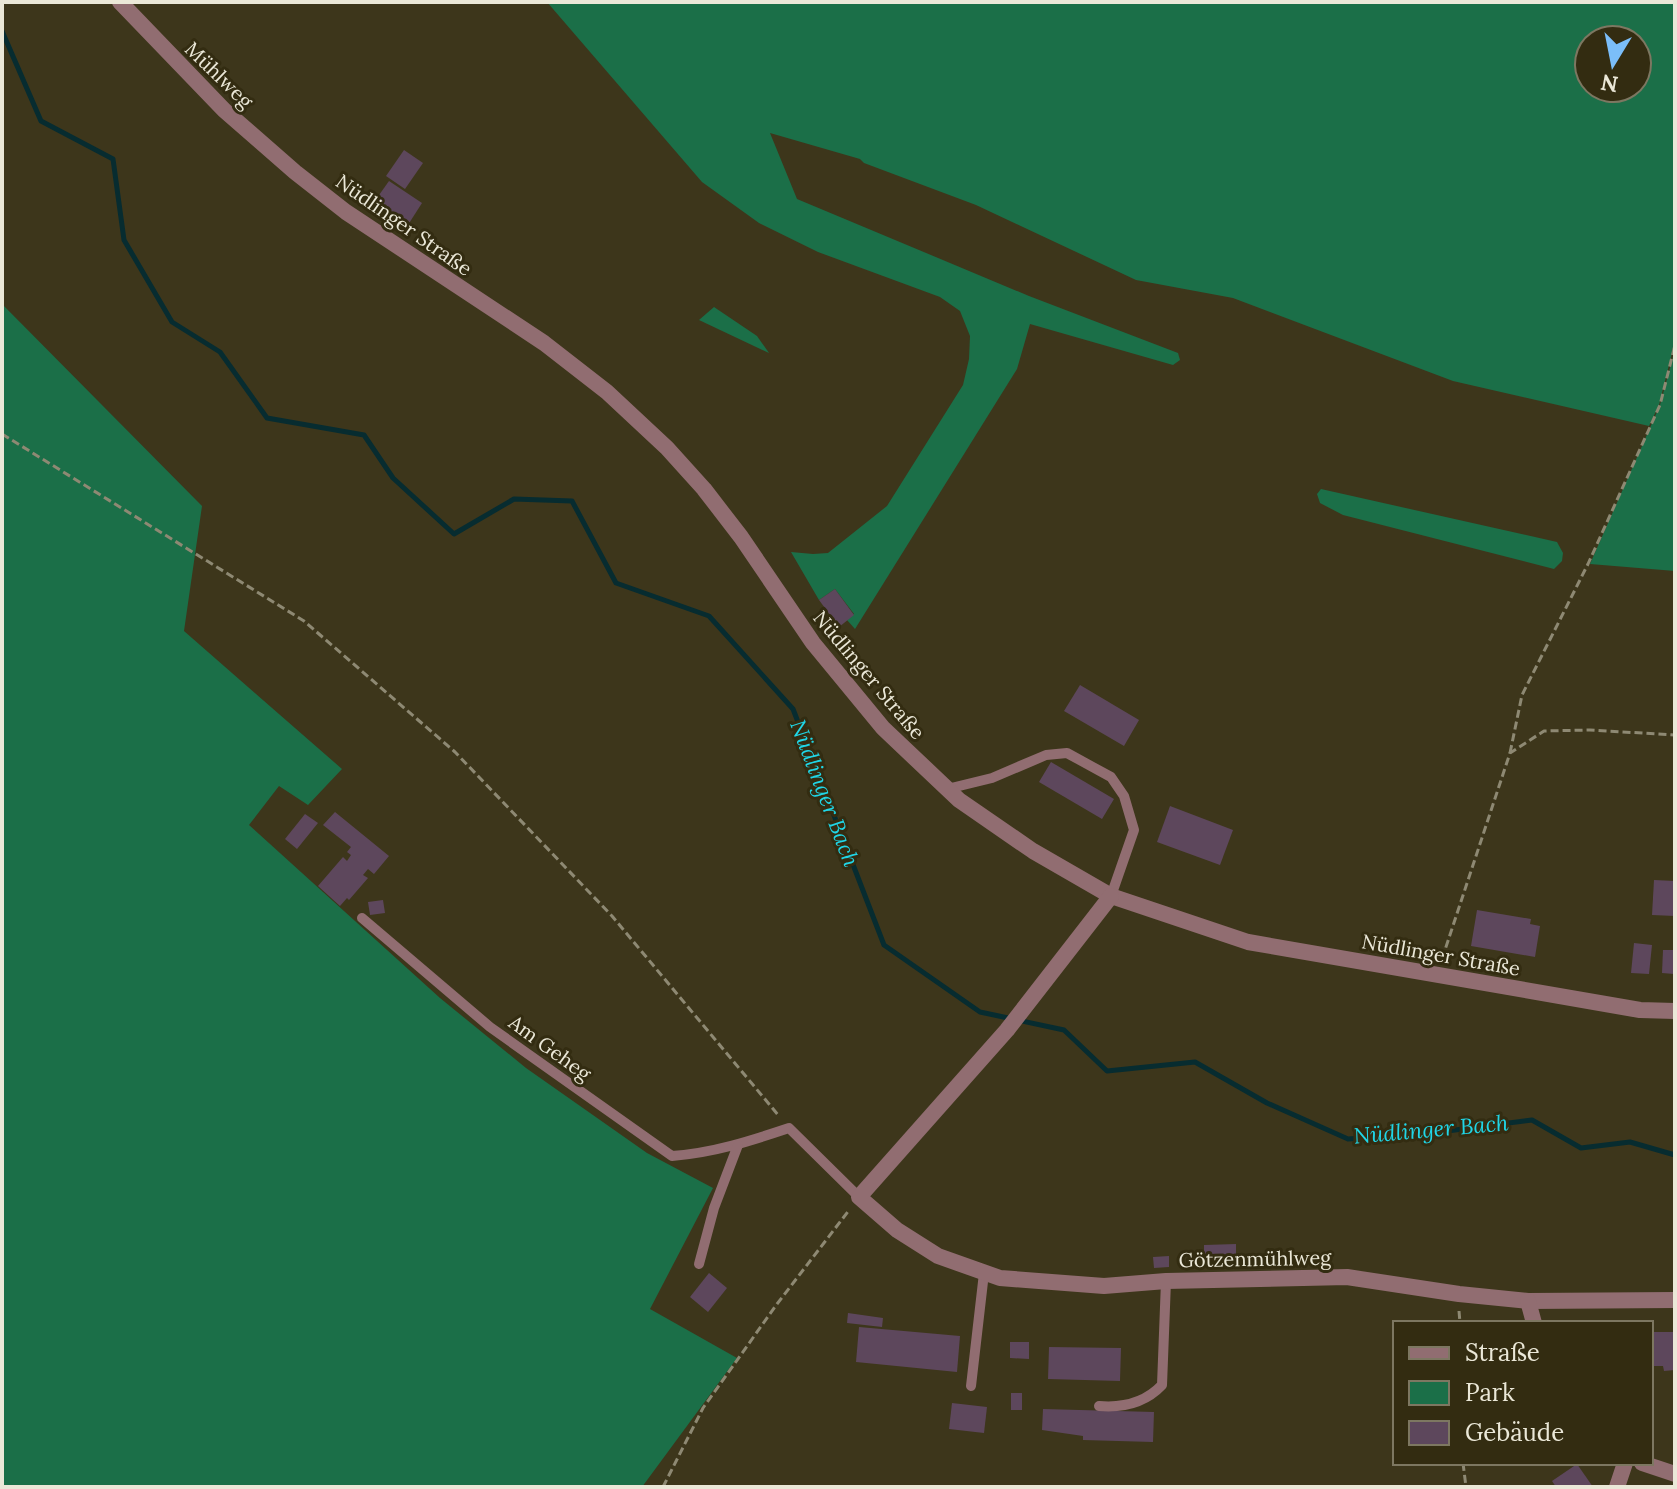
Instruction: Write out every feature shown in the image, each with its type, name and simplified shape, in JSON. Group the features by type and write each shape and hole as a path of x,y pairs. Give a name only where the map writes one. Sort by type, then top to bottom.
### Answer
{"street":[{"name":"Mühlweg","path":"120,2 224,110 295,172"},
{"name":"Nüdlinger Straße","path":"295,172 346,212 544,343 607,392 667,448 741,537 823,656 883,728 947,789 1033,851 1111,896 1248,942 1640,1010 1675,1011"},
{"path":"859,1197 1007,1030 1111,896"},
{"name":"Götzenmühlweg","path":"859,1197 897,1230 938,1256 1000,1278 1057,1285 1104,1286 1166,1281 1347,1277 1528,1301 1675,1300"},
{"path":"1528,1301 1533,1321"},
{"path":"1617,1487 1624,1465"},
{"path":"1648,1465 1675,1474"}],"lane":[{"path":"947,789 992,778 1046,755 1067,753 1111,777 1124,796 1134,830 1111,896"},
{"name":"Am Geheg","path":"362,918 490,1027 672,1156 700,1154 738,1145 789,1128"},
{"path":"789,1128 859,1197"},
{"path":"699,1264 714,1208 738,1145"},
{"path":"971,1386 984,1273"},
{"path":"1099,1406 1116,1408 1150,1398 1162,1385 1166,1281"}],"path":[{"path":"1437,974 1510,753 1522,695 1588,564 1660,405 1675,345"},
{"path":"2,434 304,621 455,752 612,916 789,1128"},
{"path":"1510,753 1544,731 1590,730 1675,735"},
{"path":"663,1487 703,1408 859,1197"},
{"path":"1463,1465 1466,1487"}],"green space":[{"path":"547,2 1675,2 1675,341 1659,405 1649,426 1453,381 1233,298 1136,280 976,205 860,159 770,133 797,199 1029,296 1178,353 1180,360 1173,365 1030,324 1017,369 855,629 847,620 854,614 835,589 819,600 791,552 828,553 887,506 963,385 970,336 960,311 940,297 818,252 759,223 702,182"},
{"path":"2,304 202,506 184,631 342,769 308,805 279,786 249,825 440,998 526,1068 647,1153 713,1188 650,1309 737,1358 642,1487 2,1487"},
{"path":"714,307 757,336 769,353 699,320"},
{"path":"1675,349 1675,571 1590,564 1660,405"},
{"path":"1321,489 1557,542 1563,553 1562,561 1554,569 1343,515 1320,503 1317,494"}],"building":[{"path":"404,150 423,163 405,189 386,176"},
{"path":"389,181 422,203 406,228 372,205"},
{"path":"835,589 854,615 839,627 819,600"},
{"path":"1080,685 1139,720 1124,746 1064,711"},
{"path":"1051,762 1114,799 1102,819 1039,782"},
{"path":"1170,806 1233,830 1220,865 1157,842"},
{"path":"335,812 389,856 374,874 368,869 363,875 368,878 340,906 318,886 343,857 347,861 351,855 347,852 351,847 323,825"},
{"path":"305,814 318,823 297,849 285,839"},
{"path":"1654,880 1675,881 1675,916 1652,915"},
{"path":"383,900 385,913 370,915 368,902"},
{"path":"1477,910 1531,919 1530,924 1540,926 1535,957 1471,946"},
{"path":"1634,943 1652,945 1649,974 1631,973"},
{"path":"1663,950 1675,950 1674,974 1662,973"},
{"path":"1236,1244 1236,1261 1204,1262 1204,1245"},
{"path":"1169,1256 1169,1267 1154,1268 1153,1257"},
{"path":"709,1273 727,1288 708,1312 690,1297"},
{"path":"848,1313 883,1318 882,1327 847,1323"},
{"path":"859,1327 960,1336 957,1372 856,1362"},
{"path":"1653,1332 1675,1332 1675,1370 1664,1371 1663,1366 1653,1366"},
{"path":"1010,1342 1029,1342 1029,1359 1010,1358"},
{"path":"1049,1347 1121,1348 1120,1381 1048,1379"},
{"path":"1011,1393 1022,1393 1022,1410 1011,1410"},
{"path":"952,1403 987,1407 984,1433 949,1429"},
{"path":"1043,1409 1154,1412 1153,1442 1083,1440 1083,1436 1042,1430"},
{"path":"1578,1465 1593,1487 1556,1487 1552,1481"}],"waterway":[{"name":"Nüdlinger Bach","path":"2,31 41,121 113,159 124,240 172,322 220,352 267,418 364,435 393,478 454,534 514,499 572,501 616,583 709,616 793,709 884,945 980,1012 1064,1030 1107,1071 1195,1062 1267,1103 1348,1139 1432,1133 1532,1120 1581,1148 1630,1142 1675,1155"}]}
